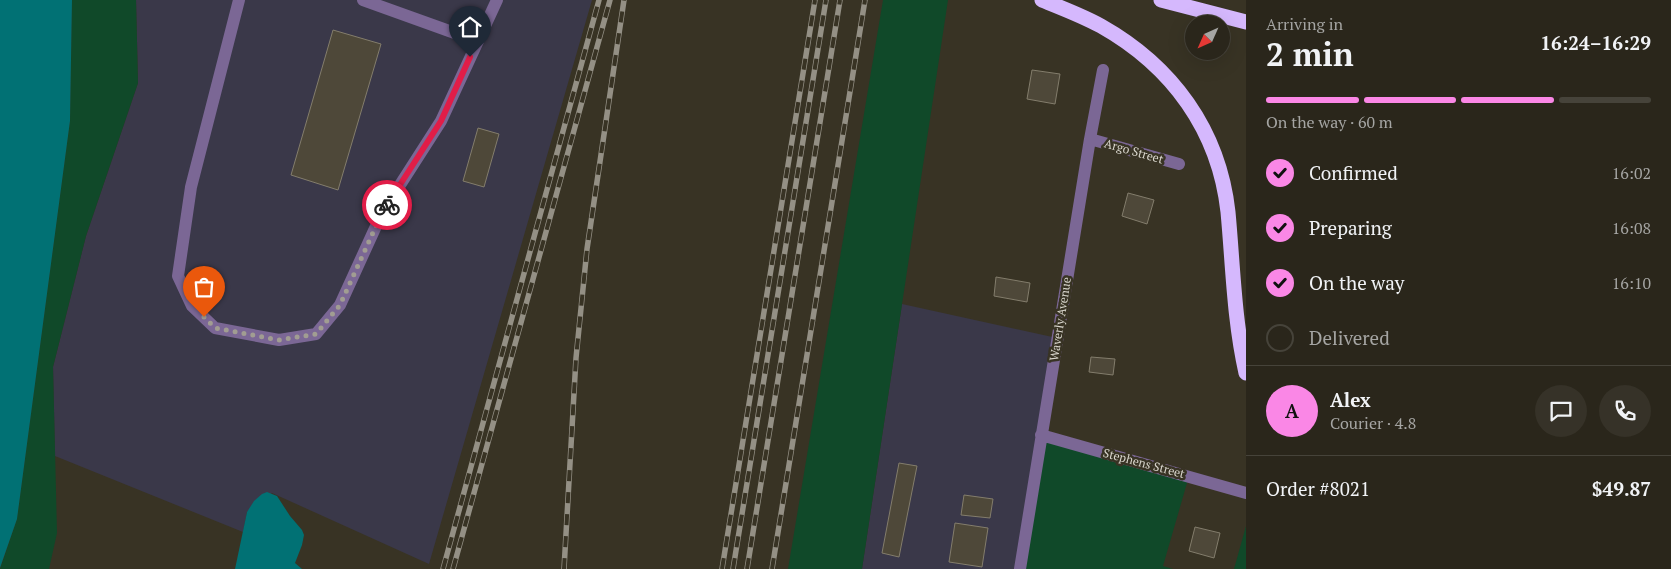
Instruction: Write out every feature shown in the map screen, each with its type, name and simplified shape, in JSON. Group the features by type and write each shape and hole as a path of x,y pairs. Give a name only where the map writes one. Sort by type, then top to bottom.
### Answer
{"highway":[{"path":"1042,0 1101,26 1132,47 1160,70 1185,98 1200,121 1210,141 1223,182 1228,210 1235,308 1246,373"},
{"path":"1161,0 1246,22"}],"street":[{"path":"239,0 191,187 178,276 192,306 215,328 279,340 316,334 340,305 382,213 441,121 496,0"},
{"path":"363,0 477,41"},
{"name":"Waverly Avenue","path":"1020,569 1090,138 1103,70"},
{"name":"Argo Street","path":"1090,138 1179,164"},
{"name":"Stephens Street","path":"1041,435 1246,493"}],"shaded area":[{"path":"136,0 592,0 429,564 272,493 247,512 243,532 55,456 53,367 86,236 138,83"},
{"path":"902,304 1057,338 1020,569 862,569"}],"green space":[{"path":"72,0 136,0 138,83 86,236 53,367 57,533 49,569 0,569 17,519 70,121"},
{"path":"883,0 948,0 862,569 788,569"},
{"path":"1041,435 1189,476 1163,566 1173,569 1020,569"},
{"path":"1246,526 1246,569 1234,569"}],"water":[{"path":"0,0 72,0 70,121 17,519 0,568"},
{"path":"267,492 277,496 302,530 304,535 302,545 295,563 302,569 235,569 247,512 254,501"}],"building":[{"path":"333,30 381,44 338,190 291,175"},
{"path":"1032,70 1060,74 1055,104 1027,99"},
{"path":"478,128 499,134 484,187 463,181"},
{"path":"1128,193 1154,200 1147,224 1122,216"},
{"path":"996,277 1030,283 1027,302 994,296"},
{"path":"1091,357 1115,359 1113,375 1089,372"},
{"path":"899,463 917,466 899,557 882,553"},
{"path":"964,495 993,499 990,518 961,515"},
{"path":"955,523 988,528 982,567 949,562"},
{"path":"1195,527 1220,533 1214,558 1189,551"}],"railway":[{"path":"443,569 599,0"},
{"path":"453,569 610,0"},
{"path":"564,569 576,358 587,249 624,0"},
{"path":"722,569 815,0"},
{"path":"733,569 826,0"},
{"path":"747,569 840,0"},
{"path":"772,569 865,0"}],"way so far":[{"path":"204,317 215,328 279,340 316,334 340,305 387,205"}],"route":[{"path":"387,205 441,121 470,57"}]}
